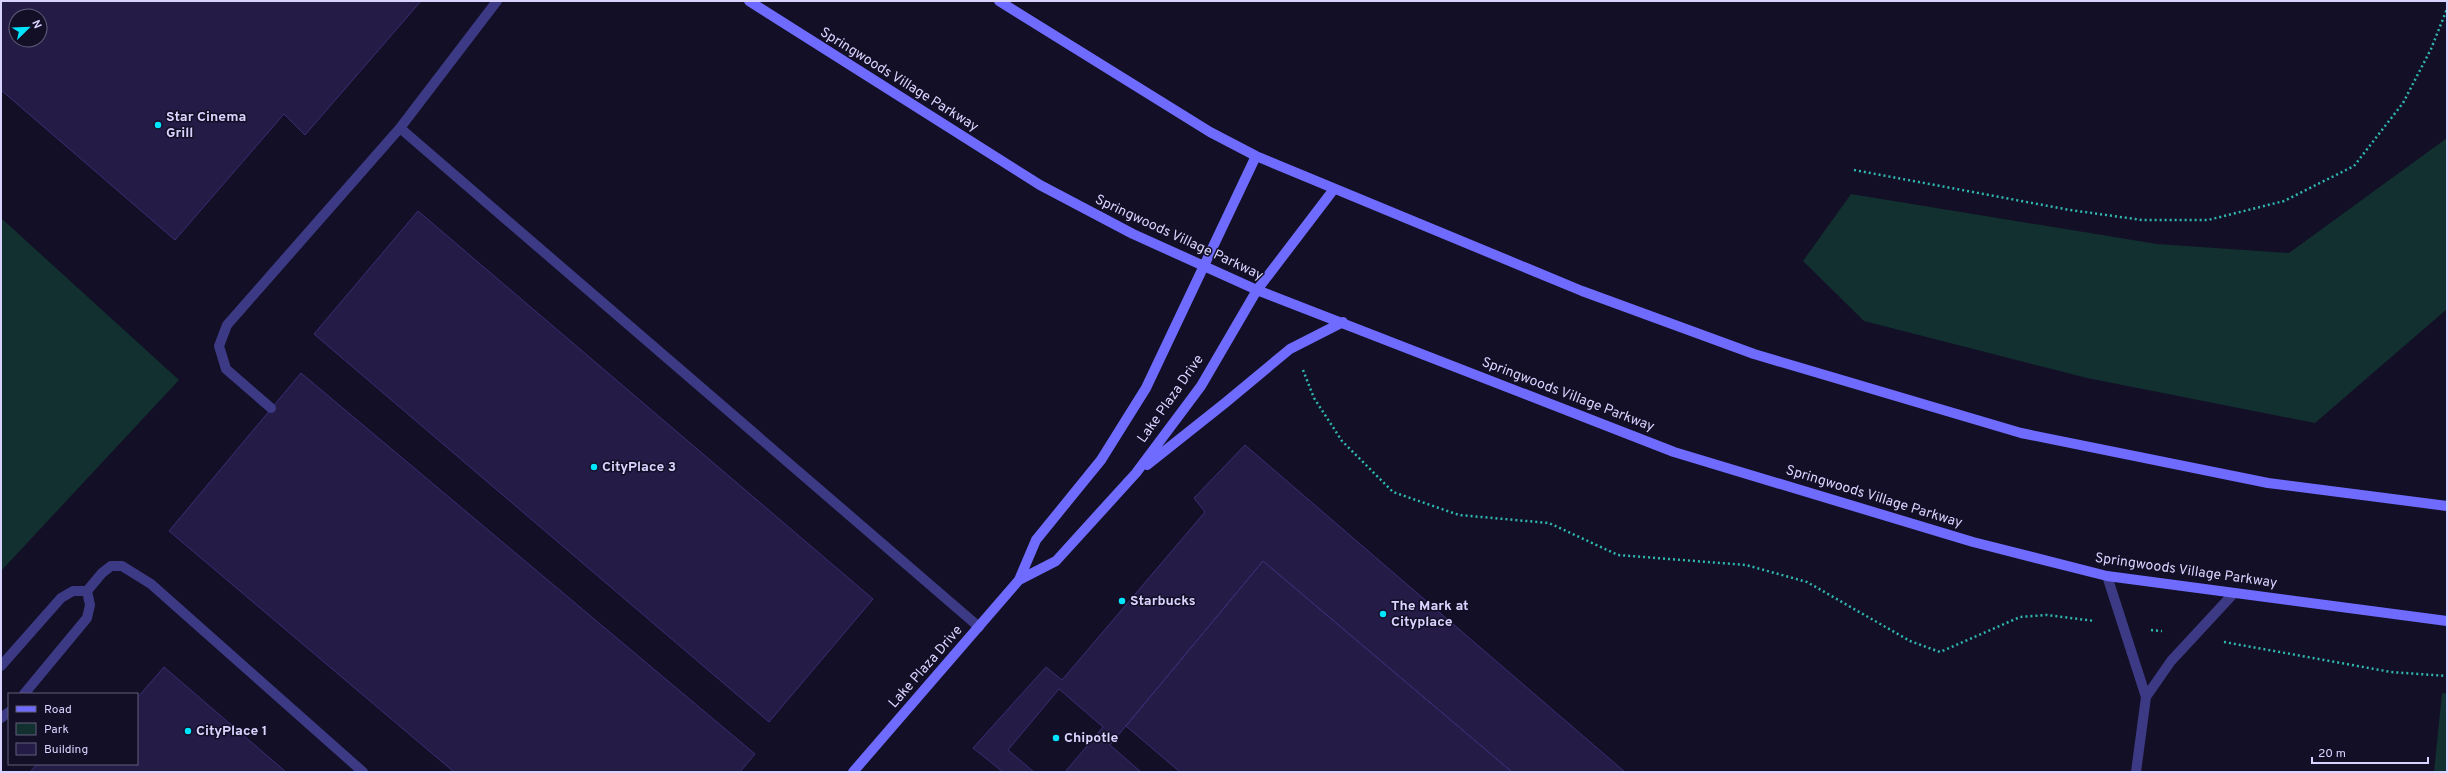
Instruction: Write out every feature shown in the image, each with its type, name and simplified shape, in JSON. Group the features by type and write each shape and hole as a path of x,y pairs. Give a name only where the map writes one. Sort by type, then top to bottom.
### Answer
{"main road":[{"name":"Springwoods Village Parkway","path":"749,1 1040,185 1204,268 1674,452 1973,542 2107,576 2447,621"},
{"path":"999,1 1210,132 1256,156 1582,291 1754,354 2022,433 2268,483 2447,506"},
{"name":"Lake Plaza Drive","path":"853,772 1020,580 1036,540 1101,460 1146,388 1256,156"},
{"name":"Lake Plaza Drive","path":"1020,580 1056,561 1136,473 1201,386 1257,290 1334,189"},
{"path":"1136,473 1226,403 1290,349 1343,322"}],"street":[{"path":"271,408 226,369 219,346 227,325 400,128 497,1"},
{"path":"400,128 979,627"},
{"path":"87,591 102,573 112,566 122,566 151,584 363,772"},
{"path":"2107,576 2146,697 2136,772"},
{"path":"1,666 61,598 74,591 87,591"},
{"path":"25,693 87,618 90,605 87,591"},
{"path":"2146,697 2171,661 2234,593"}],"path":[{"path":"1854,170 2070,210 2142,220 2208,220 2284,201 2354,166 2403,103 2431,49 2447,10"},
{"path":"1290,349 1304,371 1314,398 1342,441 1393,492 1459,515 1549,523 1618,556 1746,564 1807,582 1910,641 1940,652 2020,617 2047,615 2122,624 2391,672 2447,676"}],"green space":[{"path":"2447,138 2447,309 2315,423 2087,378 1864,321 1803,261 1851,194 2157,244 2289,253"},
{"path":"1,218 179,380 1,571"},
{"path":"2442,693 2447,694 2447,772 2434,772"}],"building":[{"name":"Star Cinema Grill","path":"1,1 421,1 305,135 284,114 175,240 1,90"},
{"name":"CityPlace 3","path":"418,211 873,599 769,722 314,334"},
{"path":"301,373 755,754 740,772 454,772 169,531"},
{"name":"The Mark at Cityplace","path":"1245,445 1625,772 1512,772 1263,561 1110,745 1141,772 1003,772 973,748 1046,667 1062,680 1205,512 1194,498"},
{"path":"1263,561 1512,772 1180,772 1126,726"},
{"name":"CityPlace 1","path":"164,667 286,772 30,772 36,765 138,765 138,697"},
{"name":"Chipotle","path":"1059,689 1103,727 1065,772 1034,772 1008,750"}],"place":[{"name":"Star Cinema Grill","path":"158,125"},
{"name":"CityPlace 3","path":"594,467"},
{"name":"Starbucks","path":"1122,601"},
{"name":"The Mark at Cityplace","path":"1383,614"},
{"name":"CityPlace 1","path":"188,731"},
{"name":"Chipotle","path":"1056,738"}]}
